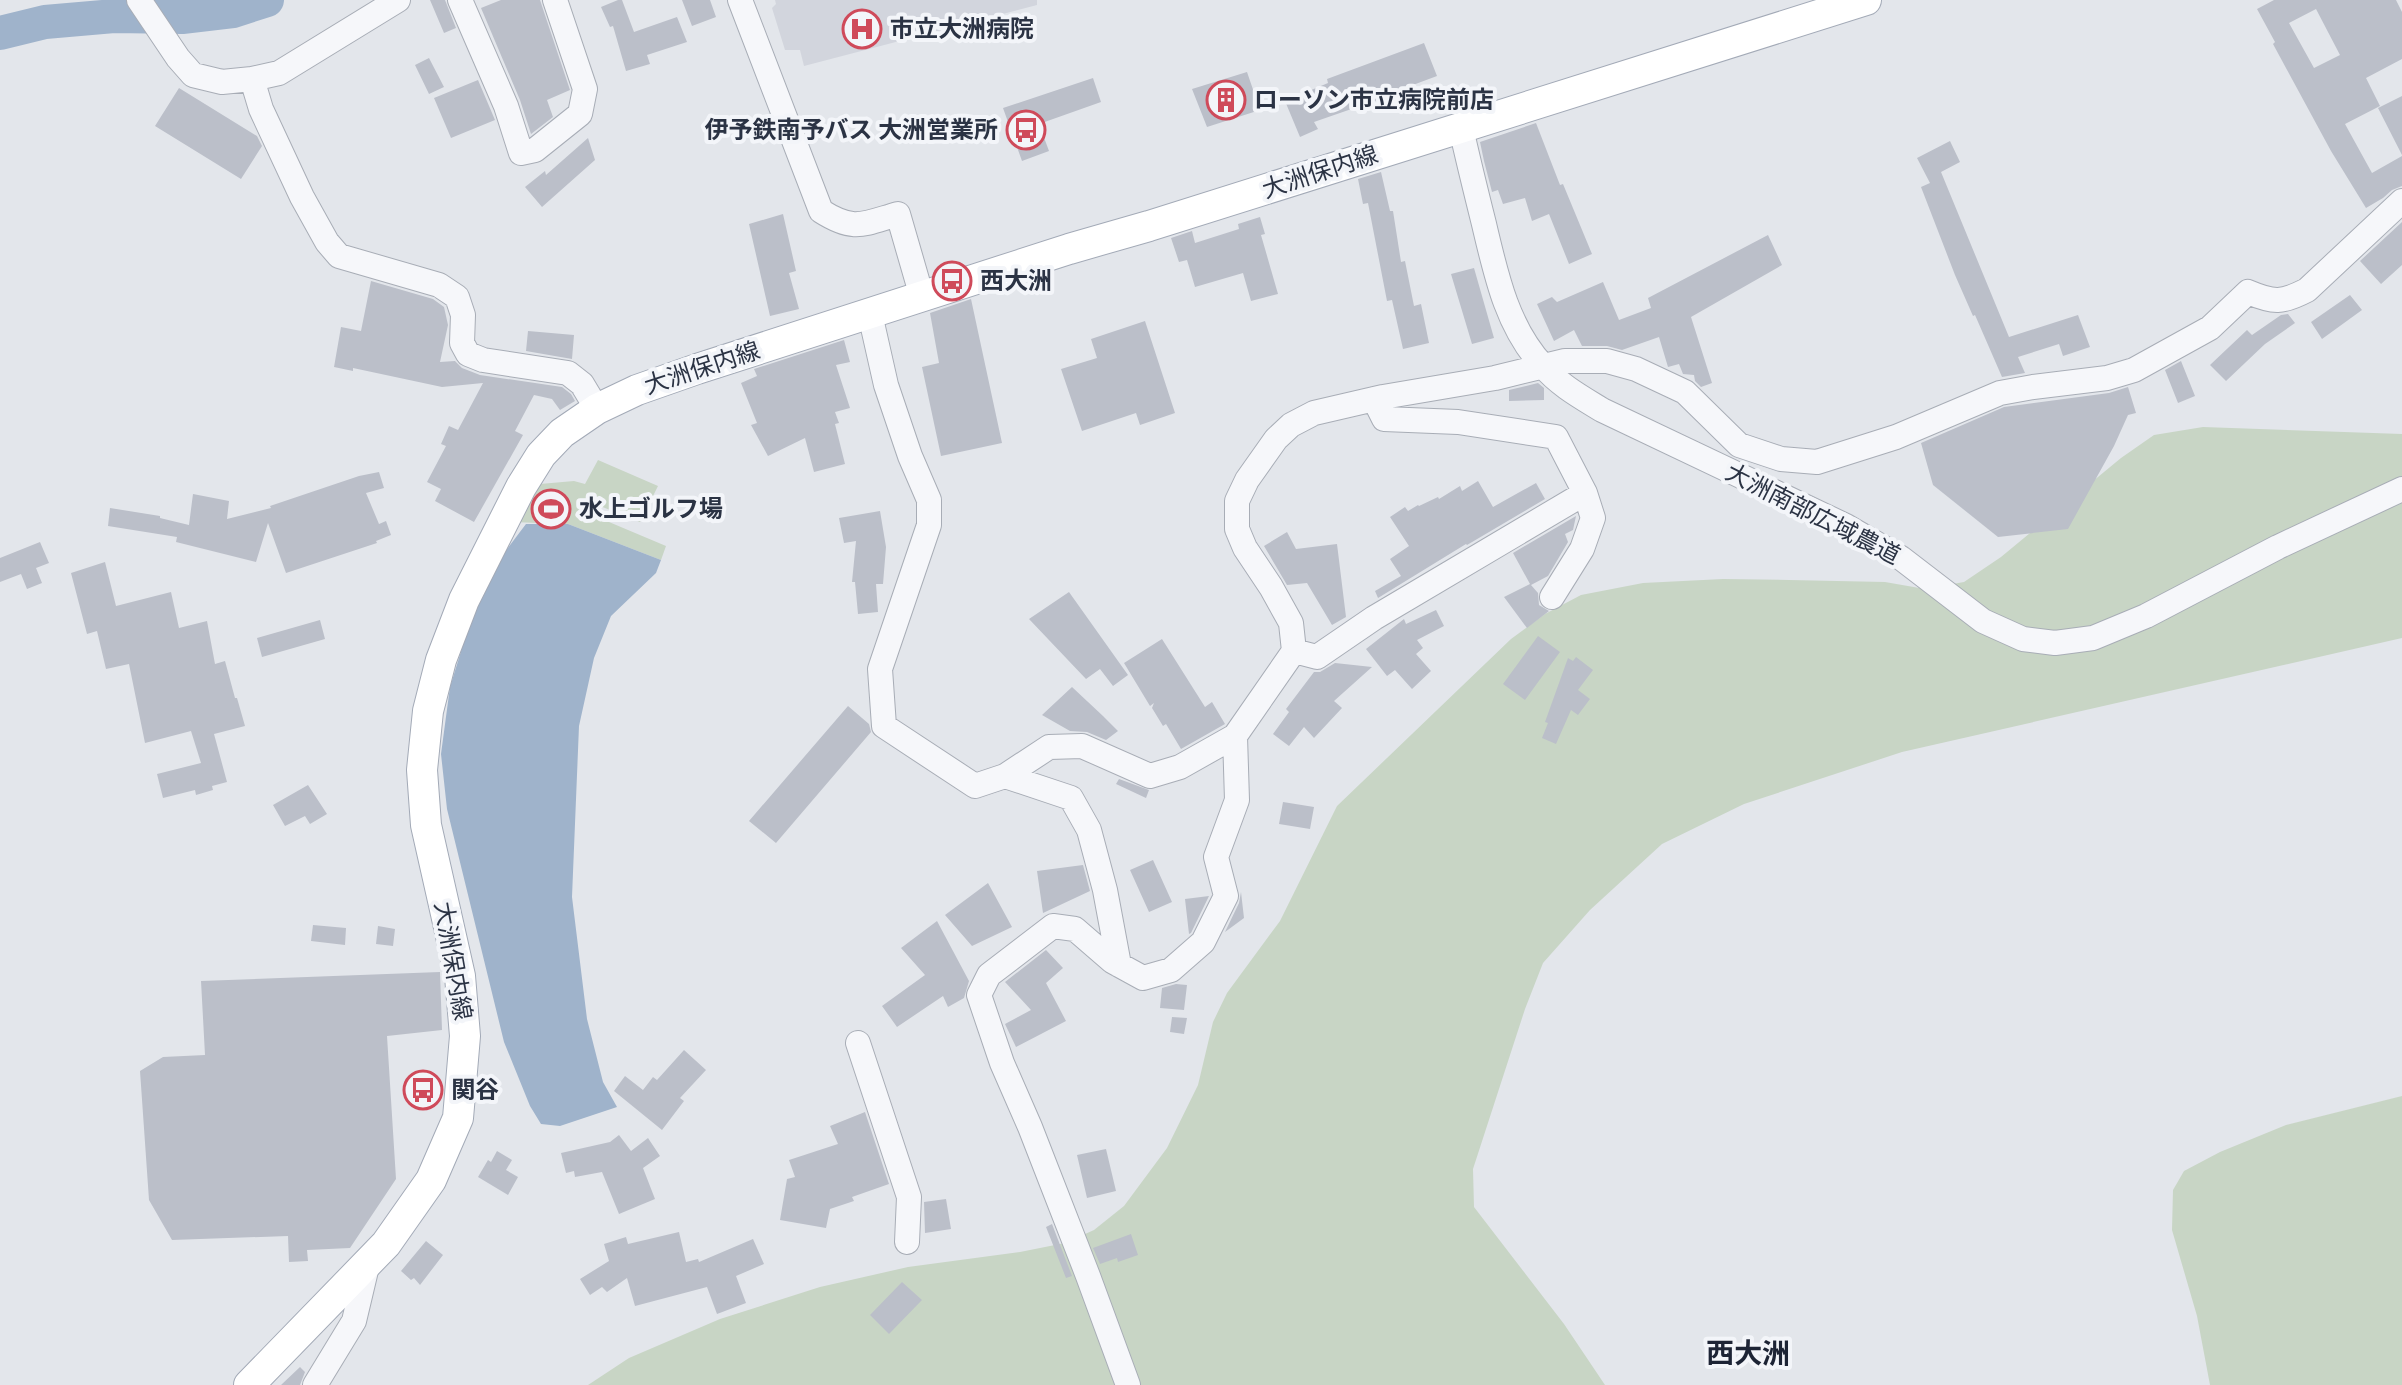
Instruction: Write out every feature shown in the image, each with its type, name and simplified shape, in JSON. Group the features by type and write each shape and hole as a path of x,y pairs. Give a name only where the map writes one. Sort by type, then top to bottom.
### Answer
{"main road":[{"name":"大洲保内線","path":"249,1385 386,1244 431,1180 458,1118 465,1036 460,976 426,825 422,770 428,711 441,660 464,600 521,487 541,455 562,433 597,409 673,377 1866,0"}],"street":[{"path":"139,0 193,75 222,82 279,73 398,0"},
{"path":"460,0 506,106 521,153 535,150 580,114 585,89 555,0"},
{"path":"740,0 821,211 840,223 860,225 898,214 922,297"},
{"path":"252,79 261,109 302,197 327,242 339,256 439,285 457,297 463,315 462,343 468,354 483,360 568,373 582,384 597,409"},
{"name":"大洲南部広域農道","path":"1461,128 1509,314 1522,339 1543,367 1567,388 1602,410 1846,526 1901,558 1983,621 2023,639 2055,643 2093,638 2146,616 2278,547 2402,489"},
{"path":"870,314 886,385 929,500 929,525 880,669 884,726 975,786 1005,776 1049,747 1082,746 1150,776 1180,767 1235,736 1294,651 1291,623 1245,548 1237,529 1237,501 1247,480 1276,439 1291,425 1314,413 1495,378 1565,361 1607,361 1636,369 1685,392 1739,445 1781,459 1817,462 1896,437 2000,393 2107,378 2134,370 2210,328 2248,292 2267,301 2289,299 2307,290 2402,201"},
{"path":"1374,399 1384,419 1458,422 1556,437 1585,493 1593,518 1582,549 1552,597"},
{"path":"1294,651 1317,657 1374,618 1585,493"},
{"path":"1128,1385 1083,1262 1002,1063 979,995 989,975 1053,926 1075,929 1119,965 1143,978 1171,970 1203,942 1226,896 1216,857 1237,800 1235,736"},
{"path":"1005,776 1071,798 1089,830 1105,890 1119,965"},
{"path":"858,1043 909,1197 907,1242"},
{"path":"315,1385 354,1321 368,1262"}],"shaded area":[{"name":"市立大洲病院","path":"775,0 1037,0 1037,5 804,66 800,50 785,50 772,8"}],"green space":[{"path":"2203,427 2402,434 2402,638 1902,752 1744,804 1662,844 1590,910 1543,963 1525,1009 1473,1169 1474,1207 1564,1324 1605,1385 588,1385 629,1358 720,1319 820,1287 908,1267 1065,1243 1094,1230 1124,1206 1167,1148 1198,1085 1213,1022 1227,993 1280,921 1337,806 1511,639 1545,614 1581,595 1643,583 1723,579 1885,582 1925,589 1964,582 2001,557 2121,458 2154,435"},
{"name":"水上ゴルフ場","path":"598,460 658,486 640,522 585,500 578,504 590,514 666,546 661,560 568,524 512,522 540,484 574,481 585,484"},
{"path":"2402,1096 2402,1385 2210,1385 2197,1316 2172,1230 2173,1190 2184,1171 2220,1152 2286,1125"}],"water":[{"path":"526,524 568,524 661,560 656,573 611,616 594,658 579,726 572,897 587,1019 603,1082 617,1107 560,1126 541,1124 530,1106 504,1042 447,809 441,754 450,687 468,629 498,561"}],"building":[{"path":"430,0 445,0 456,28 444,33"},
{"path":"501,0 540,0 570,90 547,100 553,117 531,134 481,8"},
{"path":"622,0 634,32 677,17 687,42 647,55 650,64 626,71 613,26 610,27 601,7"},
{"path":"682,0 710,0 716,17 692,26"},
{"path":"2274,0 2396,0 2402,12 2402,59 2366,78 2380,106 2345,124 2372,173 2402,156 2402,186 2366,208 2331,151 2257,9","holes":["2316,9 2340,55 2314,68 2289,23"]},
{"path":"1424,43 1437,76 1314,122 1318,129 1300,137 1285,101 1328,83 1327,79"},
{"path":"429,58 444,87 429,94 415,65"},
{"name":"ローソン市立病院前店","path":"1247,72 1260,110 1207,127 1192,89"},
{"path":"1093,78 1101,102 1039,124 1049,151 1022,161 1003,108"},
{"path":"478,80 495,120 451,138 434,98"},
{"path":"179,88 257,136 262,146 241,179 155,126"},
{"path":"2402,96 2402,155 2378,108"},
{"path":"1536,123 1592,254 1569,264 1549,214 1532,221 1525,198 1503,204 1498,190 1492,192 1484,161 1480,142"},
{"path":"588,138 595,160 542,207 525,187 545,171 546,175"},
{"path":"1950,141 1960,162 1941,172 2009,337 2078,315 2090,347 2063,356 2059,344 2018,357 2025,373 2002,377 1955,275 1921,187 1930,183 1917,158"},
{"path":"1381,172 1390,211 1393,211 1401,262 1405,261 1414,306 1421,304 1429,343 1403,349 1392,300 1387,301 1368,203 1363,204 1358,179"},
{"path":"783,214 796,271 789,273 799,309 770,316 749,224"},
{"path":"1260,217 1265,234 1261,235 1278,294 1251,301 1243,273 1195,287 1187,260 1179,262 1171,238 1192,231 1195,243 1239,229 1238,224"},
{"path":"2402,222 2402,265 2381,284 2360,261"},
{"path":"1768,235 1782,265 1691,317 1712,383 1701,387 1694,375 1683,374 1679,364 1668,367 1659,337 1622,350 1607,346 1582,346 1574,330 1554,341 1537,304 1552,297 1557,302 1603,282 1619,320 1651,308 1648,298"},
{"path":"1474,268 1494,338 1472,344 1451,274"},
{"path":"371,281 433,299 444,307 448,325 440,362 455,361 462,368 480,375 562,387 575,401 560,410 552,399 534,395 515,431 523,435 474,522 435,501 441,489 427,482 446,446 441,444 449,426 458,430 483,383 442,387 353,368 353,371 334,367 341,327 361,331"},
{"path":"2350,295 2362,310 2322,339 2311,322"},
{"path":"971,299 1002,443 941,456 922,367 939,363 930,313"},
{"path":"2288,314 2295,323 2265,344 2226,381 2210,365 2247,330 2252,335 2281,315"},
{"path":"1145,321 1175,413 1140,425 1136,413 1082,431 1061,369 1097,358 1091,339"},
{"path":"528,331 574,335 572,359 526,351"},
{"path":"844,340 850,362 836,365 850,408 835,412 839,423 835,424 845,464 814,472 805,438 768,456 751,425 757,423 741,383 757,376 754,369"},
{"path":"2181,361 2195,396 2178,403 2165,370"},
{"path":"1538,383 1544,388 1544,400 1509,401 1509,390"},
{"path":"2128,387 2136,413 2128,415 2068,529 1998,537 1933,485 1921,443 2004,407 2109,393"},
{"path":"379,472 384,488 366,493 379,524 386,521 391,535 377,543 286,573 268,523 256,562 176,542 177,537 108,526 110,508 160,516 189,525 193,494 229,501 227,519 271,508 359,476"},
{"path":"1478,481 1493,507 1536,483 1545,499 1378,598 1375,591 1401,576 1390,559 1409,546 1390,517 1405,507 1408,511 1439,499 1460,486 1462,491"},
{"path":"880,511 886,547 883,584 876,584 878,612 858,614 855,582 852,582 856,541 844,543 839,518"},
{"path":"1576,516 1573,530 1565,534 1568,542 1548,576 1531,585 1538,593 1539,605 1549,611 1527,628 1504,597 1530,584 1513,553"},
{"path":"1287,532 1296,549 1337,544 1346,617 1332,625 1307,583 1287,585 1264,546"},
{"path":"40,542 49,563 36,568 42,583 27,589 21,574 0,582 0,558"},
{"path":"105,562 116,606 171,592 179,628 207,621 215,664 225,661 245,726 214,734 227,782 212,786 213,790 196,795 195,790 163,798 157,774 201,763 191,731 145,743 129,664 106,669 97,631 87,634 71,573"},
{"path":"1069,592 1128,675 1113,686 1100,669 1086,679 1029,619"},
{"path":"1436,610 1444,626 1417,640 1423,648 1416,654 1431,671 1412,689 1395,670 1387,676 1366,649 1404,619 1406,624"},
{"path":"320,620 325,639 262,657 257,638"},
{"path":"1538,636 1560,652 1525,700 1503,684"},
{"path":"1162,639 1205,707 1212,702 1225,724 1181,749 1152,708 1154,703 1150,706 1124,663"},
{"path":"1576,657 1593,670 1578,690 1590,699 1578,715 1571,710 1556,744 1542,738 1548,723 1545,722 1568,658 1573,661"},
{"path":"1335,663 1372,667 1334,701 1342,708 1314,738 1304,727 1289,746 1273,734 1289,712 1286,709 1314,672"},
{"path":"1072,687 1118,731 1106,740 1087,732 1070,731 1042,715"},
{"path":"848,706 869,724 871,732 776,843 749,821"},
{"path":"1119,779 1149,790 1146,798 1116,784"},
{"path":"308,785 327,814 310,824 305,816 285,826 273,805"},
{"path":"1283,802 1314,807 1310,829 1279,824"},
{"path":"1153,860 1172,902 1149,912 1130,870"},
{"path":"1083,865 1090,891 1043,913 1037,871"},
{"path":"988,883 1012,927 972,946 945,915"},
{"path":"1241,892 1244,918 1225,932 1239,903"},
{"path":"1209,896 1191,933 1189,934 1185,899"},
{"path":"937,921 969,981 964,998 948,1007 943,996 897,1027 882,1006 925,975 901,948"},
{"path":"313,925 346,928 345,945 311,941"},
{"path":"378,926 395,929 393,946 376,944"},
{"path":"1046,950 1063,968 1046,983 1066,1021 1016,1047 1005,1024 1031,1010 1005,982"},
{"path":"440,972 442,1030 387,1036 396,1179 350,1248 307,1250 308,1261 289,1262 288,1236 172,1240 149,1200 140,1071 163,1057 205,1055 201,981"},
{"path":"1187,985 1184,1010 1160,1008 1162,988"},
{"path":"1172,1017 1187,1018 1184,1034 1170,1032"},
{"path":"684,1050 706,1070 680,1098 684,1101 662,1130 614,1091 625,1076 643,1090 653,1077 657,1080"},
{"path":"865,1112 889,1184 852,1197 854,1201 830,1209 826,1228 780,1220 787,1179 795,1177 789,1160 838,1144 830,1126"},
{"path":"619,1135 631,1151 648,1138 660,1156 643,1168 655,1199 619,1214 602,1172 575,1177 574,1171 566,1173 561,1153 610,1142"},
{"path":"1106,1149 1116,1191 1087,1198 1077,1155"},
{"path":"497,1151 512,1160 506,1170 518,1177 508,1195 478,1177"},
{"path":"946,1199 951,1229 925,1233 924,1202"},
{"path":"1052,1224 1072,1276 1066,1278 1046,1227"},
{"path":"679,1232 686,1262 698,1259 699,1262 753,1239 764,1264 736,1276 746,1303 717,1314 707,1287 635,1306 627,1278 607,1292 602,1287 590,1295 580,1279 609,1261 604,1244 626,1237 628,1244"},
{"path":"1131,1234 1138,1255 1100,1264 1093,1248"},
{"path":"426,1241 443,1255 420,1285 401,1271"},
{"path":"902,1282 922,1300 889,1334 870,1315"},
{"path":"300,1367 305,1372 300,1385 281,1385"}],"waterway":[{"path":"0,33 45,22 114,16 182,17 233,11 267,0"}],"place":[{"name":"市立大洲病院","path":"862,29"},
{"name":"ローソン市立病院前店","path":"1226,100"},
{"name":"伊予鉄南予バス 大洲営業所","path":"1026,130"},
{"name":"西大洲","path":"952,281"},
{"name":"水上ゴルフ場","path":"551,509"},
{"name":"関谷","path":"423,1090"}],"district":[{"name":"西大洲","path":"1748,1353"}]}
